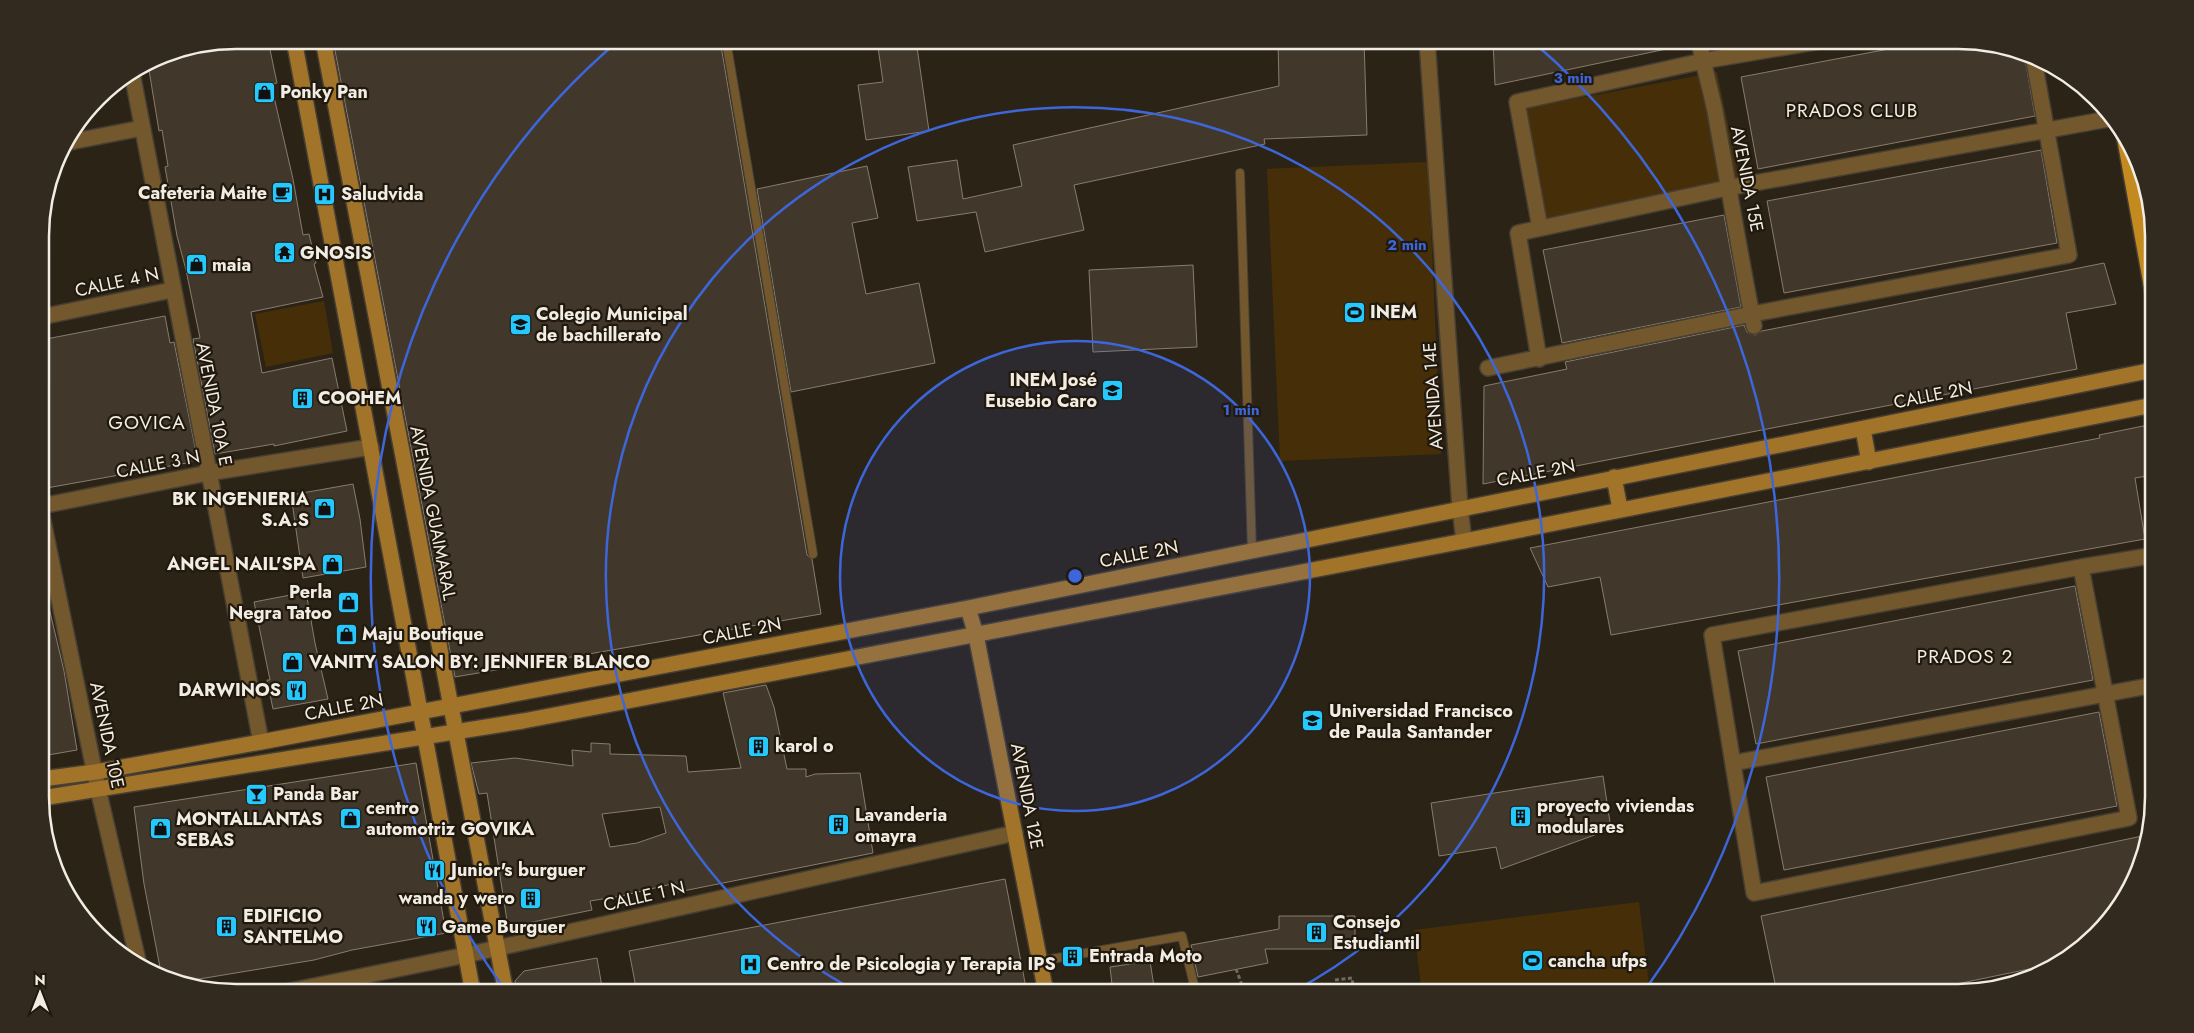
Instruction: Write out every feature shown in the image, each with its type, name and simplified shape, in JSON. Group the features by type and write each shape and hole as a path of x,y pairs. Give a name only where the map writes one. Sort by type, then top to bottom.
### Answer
{"main road":[{"path":"2128,158 2145,251"}],"street":[{"path":"296,49 471,984"},
{"name":"AVENIDA GUAIMARAL","path":"325,49 504,984"},
{"name":"AVENIDA 14E","path":"1427,49 1464,541"},
{"name":"AVENIDA 15E","path":"1701,49 1714,110 1727,188 1739,238 1753,320"},
{"path":"1540,228 1517,102 1703,61 1773,49"},
{"path":"1488,368 1753,320 2069,255 2035,65"},
{"name":"AVENIDA 10A E","path":"133,79 172,290 261,742"},
{"path":"1539,359 1518,233 1727,188 2105,120"},
{"path":"74,142 142,128"},
{"name":"CALLE 4 N","path":"49,315 172,290"},
{"name":"CALLE 2N","path":"49,778 95,772 261,742 968,608 2145,372"},
{"path":"49,797 523,721 1464,541 2145,408"},
{"path":"1863,429 1869,462"},
{"name":"CALLE 3 N","path":"49,504 208,474 371,447"},
{"path":"1614,477 1620,509"},
{"name":"AVENIDA 10E","path":"49,550 98,789 137,956"},
{"path":"2081,567 2129,818 1754,893 1712,635 2081,567 2143,557"},
{"name":"AVENIDA 12E","path":"968,608 976,635 1044,984"},
{"path":"1733,764 2145,686"},
{"name":"CALLE 1 N","path":"323,984 1015,833"}],"lane":[{"path":"728,49 813,554"},
{"path":"1240,173 1252,551"},
{"path":"1040,961 1182,936 1194,984"}],"path":[{"path":"1236,969 1242,984"}],"shaded area":[{"path":"1717,72 1740,182 1541,220 1522,109"},
{"name":"INEM","path":"1428,162 1441,454 1280,461 1267,169"},
{"path":"324,301 333,353 266,367 255,314"},
{"name":"cancha ufps","path":"1639,902 1649,984 1421,984 1414,930"}],"building":[{"path":"224,49 270,49 277,83 271,84 293,179 303,235 309,234 316,263 314,264 323,297 251,312 262,373 332,358 347,431 274,446 274,444 215,454 193,339 200,338 177,236 165,167 168,166 162,130 159,131 149,70 164,63 199,52"},
{"path":"335,49 722,49 807,555 812,559 821,614 455,677"},
{"path":"878,49 917,49 929,131 866,140 858,85 883,82"},
{"path":"1278,49 1364,49 1367,135 1264,139 1265,144 1074,185 1084,230 985,252 976,212 917,221 908,167 957,160 963,199 1022,186 1013,145 1279,86"},
{"path":"1493,49 1666,49 1495,85"},
{"path":"1889,49 1983,50 2025,61 2035,116 1758,169 1741,77"},
{"path":"2041,150 2057,243 1784,293 1767,201"},
{"path":"867,166 878,218 852,223 866,294 919,283 935,363 791,392 757,189"},
{"path":"1724,215 1741,307 1562,343 1543,250"},
{"path":"2104,263 2116,304 2066,313 2077,369 1483,484 1484,386 1567,369 1565,362 1744,325 1747,332 1755,335 1762,331"},
{"path":"1193,265 1197,347 1093,352 1089,270"},
{"path":"165,316 170,343 174,342 197,457 191,458 192,462 49,488 49,338"},
{"path":"2145,426 2145,476 2135,478 2145,539 1611,635 1600,577 1548,587 1530,548 2100,438 2099,435"},
{"path":"353,484 366,567 303,578 291,495"},
{"path":"2075,586 2093,680 1756,744 1738,651"},
{"path":"306,592 328,699 273,709 267,680 270,680 254,602"},
{"path":"49,608 64,671 77,750 49,755"},
{"path":"766,685 774,707 787,769 806,769 806,777 815,774 860,773 873,853 678,892 676,883 590,901 592,910 508,927 487,793 479,794 471,763 515,758 573,766 572,750 591,752 591,743 610,744 610,754 686,756 688,772 741,768 723,693","holes":["660,807 666,833 637,843 610,847 602,814"]},
{"path":"2099,712 2117,806 1784,870 1766,777"},
{"path":"416,763 446,933 352,950 314,960 194,980 164,970 160,968 144,884 134,807"},
{"name":"proyecto viviendas modulares","path":"1603,776 1611,829 1501,869 1496,847 1439,856 1431,803"},
{"path":"2141,836 2126,880 2114,901 2099,921 2072,946 2035,968 1957,984 1775,984 1761,916"},
{"path":"1005,879 1025,984 635,984 629,951"},
{"path":"1279,916 1355,916 1355,949 1265,949 1268,963 1198,977 1191,945 1279,929"},
{"path":"597,958 601,984 516,984 515,981 524,971"},
{"path":"1150,961 1154,984 1112,984 1110,967"}],"place":[{"name":"Ponky Pan","path":"264,92"},
{"name":"Cafeteria Maite","path":"283,193"},
{"name":"Saludvida","path":"325,194"},
{"name":"GNOSIS","path":"284,253"},
{"name":"maia","path":"196,265"},
{"name":"INEM","path":"1354,312"},
{"name":"Colegio Municipal de bachillerato","path":"520,324"},
{"name":"INEM José Eusebio Caro","path":"1113,390"},
{"name":"COOHEM","path":"302,398"},
{"name":"BK INGENIERIA S.A.S","path":"325,509"},
{"name":"ANGEL NAIL'SPA","path":"332,564"},
{"name":"Perla Negra Tatoo","path":"348,602"},
{"name":"Maju Boutique","path":"346,634"},
{"name":"VANITY SALON BY: JENNIFER BLANCO","path":"293,662"},
{"name":"DARWINOS","path":"297,690"},
{"name":"Universidad Francisco de Paula Santander","path":"1313,721"},
{"name":"karol o","path":"759,746"},
{"name":"Panda Bar","path":"257,794"},
{"name":"proyecto viviendas modulares","path":"1521,816"},
{"name":"centro automotriz GOVIKA","path":"350,818"},
{"name":"Lavanderia omayra","path":"839,825"},
{"name":"MONTALLANTAS SEBAS","path":"160,829"},
{"name":"Junior's burguer","path":"435,870"},
{"name":"wanda y wero","path":"531,898"},
{"name":"EDIFICIO SANTELMO","path":"227,926"},
{"name":"Game Burguer","path":"426,927"},
{"name":"Consejo Estudiantil","path":"1317,932"},
{"name":"Entrada Moto","path":"1073,956"},
{"name":"cancha ufps","path":"1532,961"},
{"name":"Centro de Psicologia y Terapia IPS","path":"751,964"}],"district":[{"name":"PRADOS CLUB","path":"1852,110"},
{"name":"GOVICA","path":"147,422"},
{"name":"PRADOS 2","path":"1965,656"}]}
